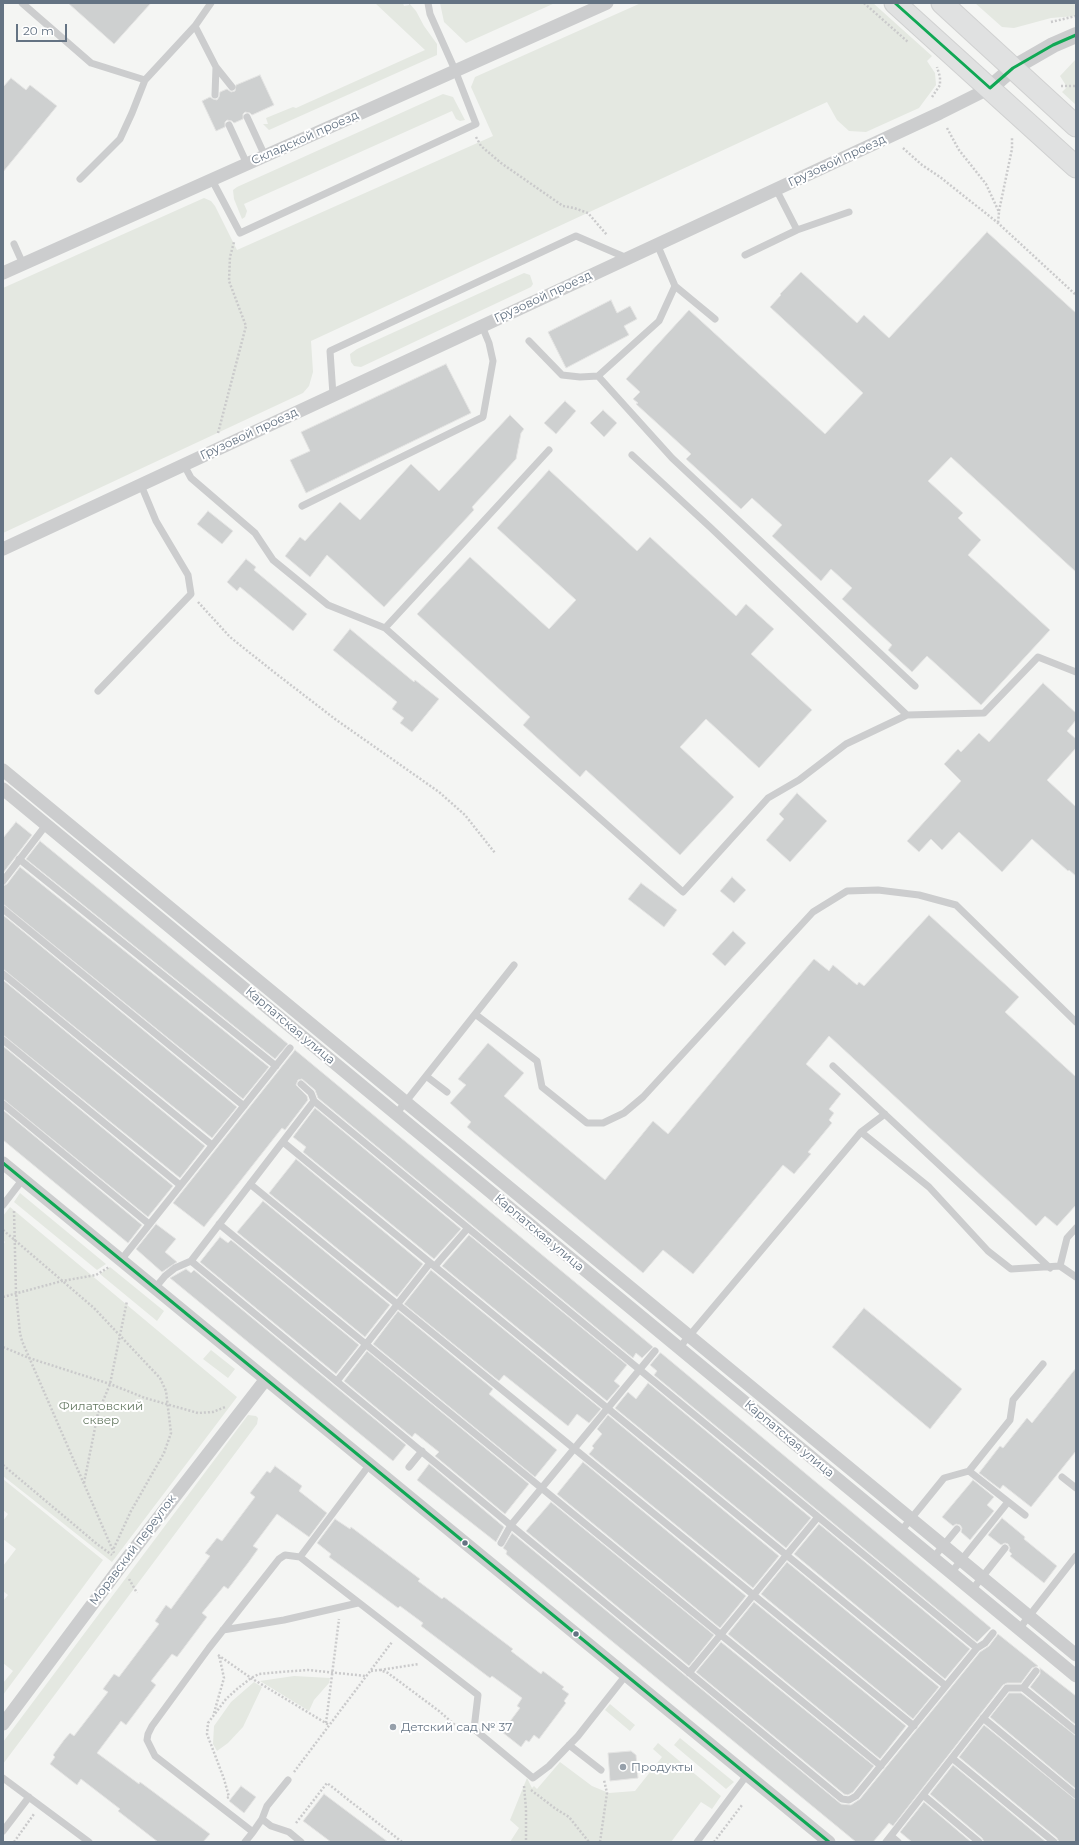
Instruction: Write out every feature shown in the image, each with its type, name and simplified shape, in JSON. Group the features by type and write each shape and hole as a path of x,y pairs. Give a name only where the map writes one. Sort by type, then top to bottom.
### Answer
{"main road":[{"path":"895,3 1076,167"},
{"path":"942,3 1076,126"}],"street":[{"name":"Складской проезд","path":"3,273 607,3"},
{"name":"Грузовой проезд","path":"3,549 940,113 990,88 1013,68 1053,45 1076,35"},
{"name":"Карпатская улица","path":"3,770 1076,1655"},
{"name":"Карпатская улица","path":"3,789 1076,1676"},
{"path":"3,1163 829,1842"},
{"name":"Моравский переулок","path":"3,1724 121,1566 266,1379"}],"lane":[{"path":"22,3 91,64 145,80"},
{"path":"80,179 120,139 145,80 196,26 211,3"},
{"path":"212,180 240,233 476,124 455,70 430,14 428,3"},
{"path":"196,26 216,67 232,87"},
{"path":"215,95 216,67"},
{"path":"247,117 265,156"},
{"path":"229,125 247,164"},
{"path":"776,189 797,230"},
{"path":"745,255 797,230 849,212"},
{"path":"334,395 330,351 576,236 627,258"},
{"path":"14,244 23,264"},
{"path":"657,244 675,286 714,319"},
{"path":"529,341 562,375 580,377 598,376 659,321 675,286"},
{"path":"302,506 483,417 493,361 489,343 482,326"},
{"path":"598,376 672,458 915,686"},
{"path":"385,628 549,450"},
{"path":"632,456 711,528 907,715"},
{"path":"184,465 191,478 255,532 274,560 328,605 385,628 683,892 768,798 799,780 846,744 907,715 984,713 1038,657 1076,672"},
{"path":"98,691 191,594 188,575 156,521 141,485"},
{"path":"3,881 46,824"},
{"path":"20,859 276,1066"},
{"path":"475,1014 537,1061 542,1087 587,1123 603,1123 624,1113 643,1097 813,912 847,891 878,890 919,895 956,905 1076,1022"},
{"path":"3,909 244,1106"},
{"path":"396,1114 514,965"},
{"path":"3,974 212,1145"},
{"path":"3,1040 180,1185"},
{"path":"121,1260 290,1048"},
{"path":"833,1066 1050,1268"},
{"path":"426,1076 447,1092"},
{"path":"301,1084 311,1093 314,1101 977,1648"},
{"path":"156,1288 165,1276 175,1268 192,1261 314,1101"},
{"path":"3,1104 149,1224"},
{"path":"679,1348 862,1132 885,1114"},
{"path":"862,1132 929,1187 988,1251 1010,1269 1050,1268 1060,1266 1076,1277"},
{"path":"283,1142 946,1686"},
{"path":"3,1205 24,1179"},
{"path":"250,1184 914,1726"},
{"path":"219,1224 881,1766"},
{"path":"336,1381 398,1304 433,1264 468,1228"},
{"path":"1060,1266 1067,1238 1076,1228"},
{"path":"192,1261 842,1800 850,1800 856,1796 977,1648 985,1643 993,1634"},
{"path":"501,1543 511,1525 655,1351"},
{"path":"901,1531 944,1478 969,1471 1010,1420 1013,1400 1043,1364"},
{"path":"409,1466 422,1451"},
{"path":"300,1557 370,1464"},
{"path":"969,1471 1025,1515"},
{"path":"1062,1477 1076,1488"},
{"path":"951,1573 1008,1502"},
{"path":"689,1673 818,1517"},
{"path":"933,1558 957,1529"},
{"path":"972,1590 1005,1548"},
{"path":"253,1832 155,1756 147,1740 152,1726 223,1630 278,1559 285,1555 300,1557 478,1695 474,1728 533,1778 549,1766 569,1745 626,1675"},
{"path":"1019,1629 1076,1556"},
{"path":"223,1630 284,1620 358,1603"},
{"path":"1023,1688 1036,1671"},
{"path":"898,1842 888,1839 1007,1688 1023,1688 1076,1731"},
{"path":"984,1718 1076,1795"},
{"path":"569,1745 601,1770"},
{"path":"952,1758 1054,1842"},
{"path":"697,1842 747,1775"},
{"path":"3,1778 90,1842"},
{"path":"245,1842 262,1819 267,1806 288,1780"},
{"path":"923,1795 979,1842"},
{"path":"3,1831 29,1797"},
{"path":"262,1819 271,1826 289,1832 302,1842"}],"path":[{"path":"1051,22 1076,16"},
{"path":"932,97 940,85 940,77 936,65 938,63"},
{"path":"1061,86 1076,86"},
{"path":"472,126 481,146 501,163 563,206 588,213 607,236"},
{"path":"946,128 959,150 986,184 999,212"},
{"path":"998,223 1012,149 1012,137"},
{"path":"903,148 922,165 940,177 998,223 1076,296"},
{"path":"217,449 218,433 246,326 232,291 228,273 233,243 240,233"},
{"path":"191,594 230,637 270,669 335,719 440,792 465,815 495,853"},
{"path":"3,1465 96,1544 115,1558 113,1550 29,1358 20,1333 16,1293 14,1205"},
{"path":"3,1230 94,1308 160,1378 166,1391 171,1433 164,1453 131,1511 113,1550"},
{"path":"3,1297 62,1281 96,1275 121,1260"},
{"path":"84,1484 98,1413 110,1384 127,1301"},
{"path":"3,1347 29,1358 110,1384 145,1398 198,1413 213,1412 230,1403"},
{"path":"121,1566 137,1593"},
{"path":"328,1724 340,1606"},
{"path":"288,1780 328,1724 397,1636"},
{"path":"215,1652 251,1678 328,1724"},
{"path":"214,1714 224,1678 219,1655"},
{"path":"371,1671 437,1663"},
{"path":"224,1802 229,1797 207,1734 208,1723 226,1699 251,1678 259,1674 308,1670 366,1676"},
{"path":"380,1670 425,1700 465,1734"},
{"path":"600,1842 607,1793 601,1770"},
{"path":"526,1842 524,1781 527,1786 543,1800 569,1817 589,1842"},
{"path":"289,1832 327,1783 402,1842"},
{"path":"714,1842 742,1805"},
{"path":"14,1842 41,1806"}],"green space":[{"path":"375,3 403,3 404,6 409,5 409,3 416,11 424,26 437,44 437,55 269,130 263,124 268,124 266,118 293,107 296,108 425,50"},
{"path":"440,3 555,3 466,43 444,22"},
{"path":"641,3 873,3 932,56 927,61 935,73 936,85 919,108 866,132 849,131 837,120 827,102 311,341 313,372 309,386 303,393 3,533 3,288 204,198 211,201 215,206 237,250 493,136 471,87 475,77"},
{"path":"975,3 1076,3 1076,16 1051,18 1014,28 1002,27"},
{"path":"1076,59 1076,105 1062,92 1067,87 1060,76"},
{"path":"443,94 453,97 465,120 460,121 456,119 452,111 244,204 247,211 245,217 242,219 234,199 233,190 237,187"},
{"path":"524,273 530,275 533,284 531,287 361,367 354,366 351,362 350,354 357,349"},
{"path":"20,1193 106,1264 97,1270 14,1202"},
{"name":"Филатовский сквер","path":"10,1207 237,1397 112,1562 3,1476 3,1245 5,1242 3,1240 3,1216"},
{"path":"110,1267 164,1311 157,1321 100,1274"},
{"path":"211,1350 235,1369 228,1378 203,1359"},
{"path":"248,1415 256,1416 258,1418 257,1424 3,1764 3,1742"},
{"path":"3,1479 103,1560 3,1695 3,1683 13,1671 3,1663 3,1601 8,1595 3,1591 3,1566 16,1549 3,1539 3,1521 8,1514 3,1510"},
{"path":"294,1676 330,1678 329,1683 314,1700 309,1711 260,1681"},
{"path":"254,1682 262,1687 243,1727 228,1743 217,1751 213,1744 214,1726 231,1702"},
{"path":"610,1704 635,1725 630,1731 605,1710"},
{"path":"680,1738 734,1782 726,1789 674,1745"},
{"path":"658,1743 721,1796 712,1809 701,1802 671,1842 510,1842 519,1828 510,1820 527,1778 532,1788 534,1786 537,1789 560,1762 592,1786 609,1793 635,1791 662,1757 653,1749"}],"building":[{"path":"68,3 151,3 114,44"},
{"path":"260,75 274,105 252,115 245,112 243,114 243,119 234,123 227,120 225,122 225,127 216,131 202,101 210,97 217,100 220,92 227,89 231,92 235,91 236,85"},
{"path":"11,78 26,90 30,85 57,106 3,172 3,87"},
{"path":"987,232 1076,313 1076,572 951,457 928,481 963,513 958,518 981,540 968,555 1050,630 981,705 927,656 912,672 888,650 892,645 842,599 852,588 831,569 821,581 772,536 782,525 752,498 741,509 686,459 691,454 636,404 638,403 633,399 640,392 626,379 689,310 825,434 863,393 770,307 781,295 780,294 801,272 857,323 864,315 889,338"},
{"path":"611,300 617,313 630,306 637,319 624,326 629,335 566,368 548,332"},
{"path":"446,364 471,413 306,493 290,460 310,451 301,432"},
{"path":"565,401 576,411 556,434 544,423"},
{"path":"603,410 617,423 604,437 590,423"},
{"path":"510,415 524,429 521,433 516,459 472,507 474,510 384,607 327,555 310,577 285,556 300,537 305,541 340,502 360,520 411,464 439,491"},
{"path":"549,470 637,551 650,537 736,616 746,604 774,629 751,654 812,710 759,768 706,719 680,747 734,797 680,855 586,770 580,777 523,725 530,717 417,614 470,557 549,629 576,600 497,528"},
{"path":"208,511 233,531 222,544 197,524"},
{"path":"246,559 256,567 254,570 307,614 293,631 240,587 237,591 227,582"},
{"path":"350,629 414,682 415,680 439,699 412,732 400,723 404,718 392,709 397,702 333,650"},
{"path":"1043,683 1076,713 1076,720 1067,731 1076,739 1076,748 1047,780 1076,807 1076,876 1069,870 1068,871 1032,839 1002,872 959,832 942,850 931,839 919,852 907,841 961,781 944,764 958,749 961,752 979,733 989,742"},
{"path":"797,793 827,821 790,862 766,840 784,819 779,814"},
{"path":"16,822 32,835 3,873 3,838"},
{"path":"40,841 288,1044 275,1059 26,859"},
{"path":"20,867 269,1067 243,1099 3,904 3,886 7,884"},
{"path":"732,877 746,890 734,903 720,891"},
{"path":"641,883 677,910 664,927 628,899"},
{"path":"3,915 237,1107 212,1138 3,969"},
{"path":"929,915 1019,997 1005,1012 1076,1077 1076,1205 1057,1226 1045,1216 1036,1226 829,1036 806,1064 841,1094 829,1109 834,1113 829,1120 832,1123 808,1152 811,1154 794,1174 783,1165 693,1274 663,1250 643,1273 467,1127 471,1122 450,1103 466,1085 458,1079 488,1043 524,1073 504,1096 605,1180 653,1121 668,1134 814,959 829,971 833,965 857,985 859,982 864,986"},
{"path":"733,931 746,943 725,966 712,954"},
{"path":"3,980 205,1146 180,1178 3,1035"},
{"path":"3,1046 173,1186 148,1217 3,1099"},
{"path":"295,1050 653,1347 642,1358 636,1353 633,1358 318,1098 315,1090 302,1079 298,1080 296,1085 307,1096 308,1100 285,1130 282,1128 204,1227 173,1203"},
{"path":"315,1108 461,1229 434,1259 303,1152 306,1147 293,1137"},
{"path":"3,1110 142,1225 128,1243 3,1140"},
{"path":"296,1159 423,1264 397,1297 269,1193"},
{"path":"263,1201 390,1305 365,1337 237,1232"},
{"path":"156,1224 176,1239 165,1252 177,1262 162,1272 136,1249"},
{"path":"469,1235 627,1365 614,1381 620,1386 607,1401 442,1266"},
{"path":"220,1237 228,1243 231,1240 359,1345 336,1374 200,1262"},
{"path":"186,1269 191,1273 194,1270 406,1445 393,1461 170,1278"},
{"path":"431,1270 601,1409 589,1423 577,1414 568,1426 504,1375 499,1381 404,1304"},
{"path":"864,1308 962,1389 930,1429 832,1347"},
{"path":"398,1311 493,1389 489,1394 557,1450 535,1477 373,1344"},
{"path":"367,1351 529,1484 505,1514 435,1456 439,1452 415,1433 412,1437 344,1381"},
{"path":"660,1353 991,1628 977,1642 654,1375 657,1371 650,1365"},
{"path":"1076,1368 1076,1451 1031,1507 1003,1485 1000,1489 979,1473 1000,1446 1003,1448 1027,1418 1032,1423"},
{"path":"648,1383 811,1518 786,1548 615,1408 628,1392 636,1399"},
{"path":"608,1415 779,1556 753,1588 589,1454 594,1448 592,1446 602,1434 597,1429"},
{"path":"583,1462 746,1596 720,1628 557,1494"},
{"path":"429,1464 504,1527 496,1542 417,1480"},
{"path":"275,1466 302,1486 299,1491 327,1513 309,1537 277,1514 253,1546 258,1549 248,1563 228,1589 224,1586 202,1613 207,1617 177,1657 172,1654 151,1681 156,1685 126,1725 121,1721 97,1753 139,1784 140,1782 210,1834 203,1842 158,1842 118,1811 120,1809 81,1779 77,1785 50,1764 55,1757 53,1755 64,1740 70,1733 74,1736 108,1692 103,1689 114,1674 119,1677 159,1624 155,1621 166,1605 171,1609 210,1556 205,1553 217,1538 222,1541 255,1497 250,1493 267,1471 270,1473"},
{"path":"973,1480 994,1497 987,1505 994,1511 970,1540 961,1532 962,1528 960,1525 956,1524 953,1526 942,1517"},
{"path":"551,1502 714,1635 689,1666 526,1531"},
{"path":"1002,1518 1025,1537 1024,1539 1057,1566 1044,1583 1010,1556 1012,1554 1009,1551 1010,1548 1008,1544 1005,1543 1001,1545 988,1535"},
{"path":"335,1519 350,1529 351,1527 420,1579 418,1581 442,1599 444,1597 513,1649 511,1651 541,1674 543,1671 564,1687 562,1689 569,1694 564,1701 566,1703 539,1739 534,1735 529,1742 526,1740 521,1747 502,1732 520,1708 517,1706 522,1698 492,1676 490,1678 421,1626 423,1623 400,1606 398,1608 329,1557 331,1554 317,1543"},
{"path":"819,1524 970,1649 945,1679 794,1554"},
{"path":"512,1533 841,1804 851,1805 860,1799 980,1652 989,1646 998,1634 1038,1666 1032,1668 1021,1683 1007,1683 1003,1685 893,1826 889,1823 873,1842 856,1842 506,1554 507,1551 503,1548"},
{"path":"787,1562 939,1687 913,1719 761,1594"},
{"path":"754,1602 906,1726 880,1759 728,1634"},
{"path":"721,1642 874,1766 853,1792 848,1795 844,1794 696,1672"},
{"path":"1040,1668 1076,1696 1076,1725 1030,1687 1040,1674"},
{"path":"1009,1693 1021,1693 1076,1736 1076,1789 990,1717"},
{"path":"984,1725 1076,1800 1076,1842 1059,1842 1057,1838 959,1757"},
{"name":"Продукты","path":"631,1751 636,1755 638,1778 610,1781 608,1753"},
{"path":"953,1765 1046,1842 984,1842 982,1838 930,1794"},
{"path":"241,1786 256,1797 244,1813 229,1801"},
{"path":"324,1794 388,1842 331,1842 303,1821"},
{"path":"924,1802 971,1842 912,1842 900,1832"}],"transit line":[{"path":"895,3 990,88 1013,68 1053,45 1076,35"},
{"path":"3,1163 829,1842"}],"place":[{"name":"Детский сад № 37","path":"393,1727"},
{"name":"Продукты","path":"623,1767"}]}
